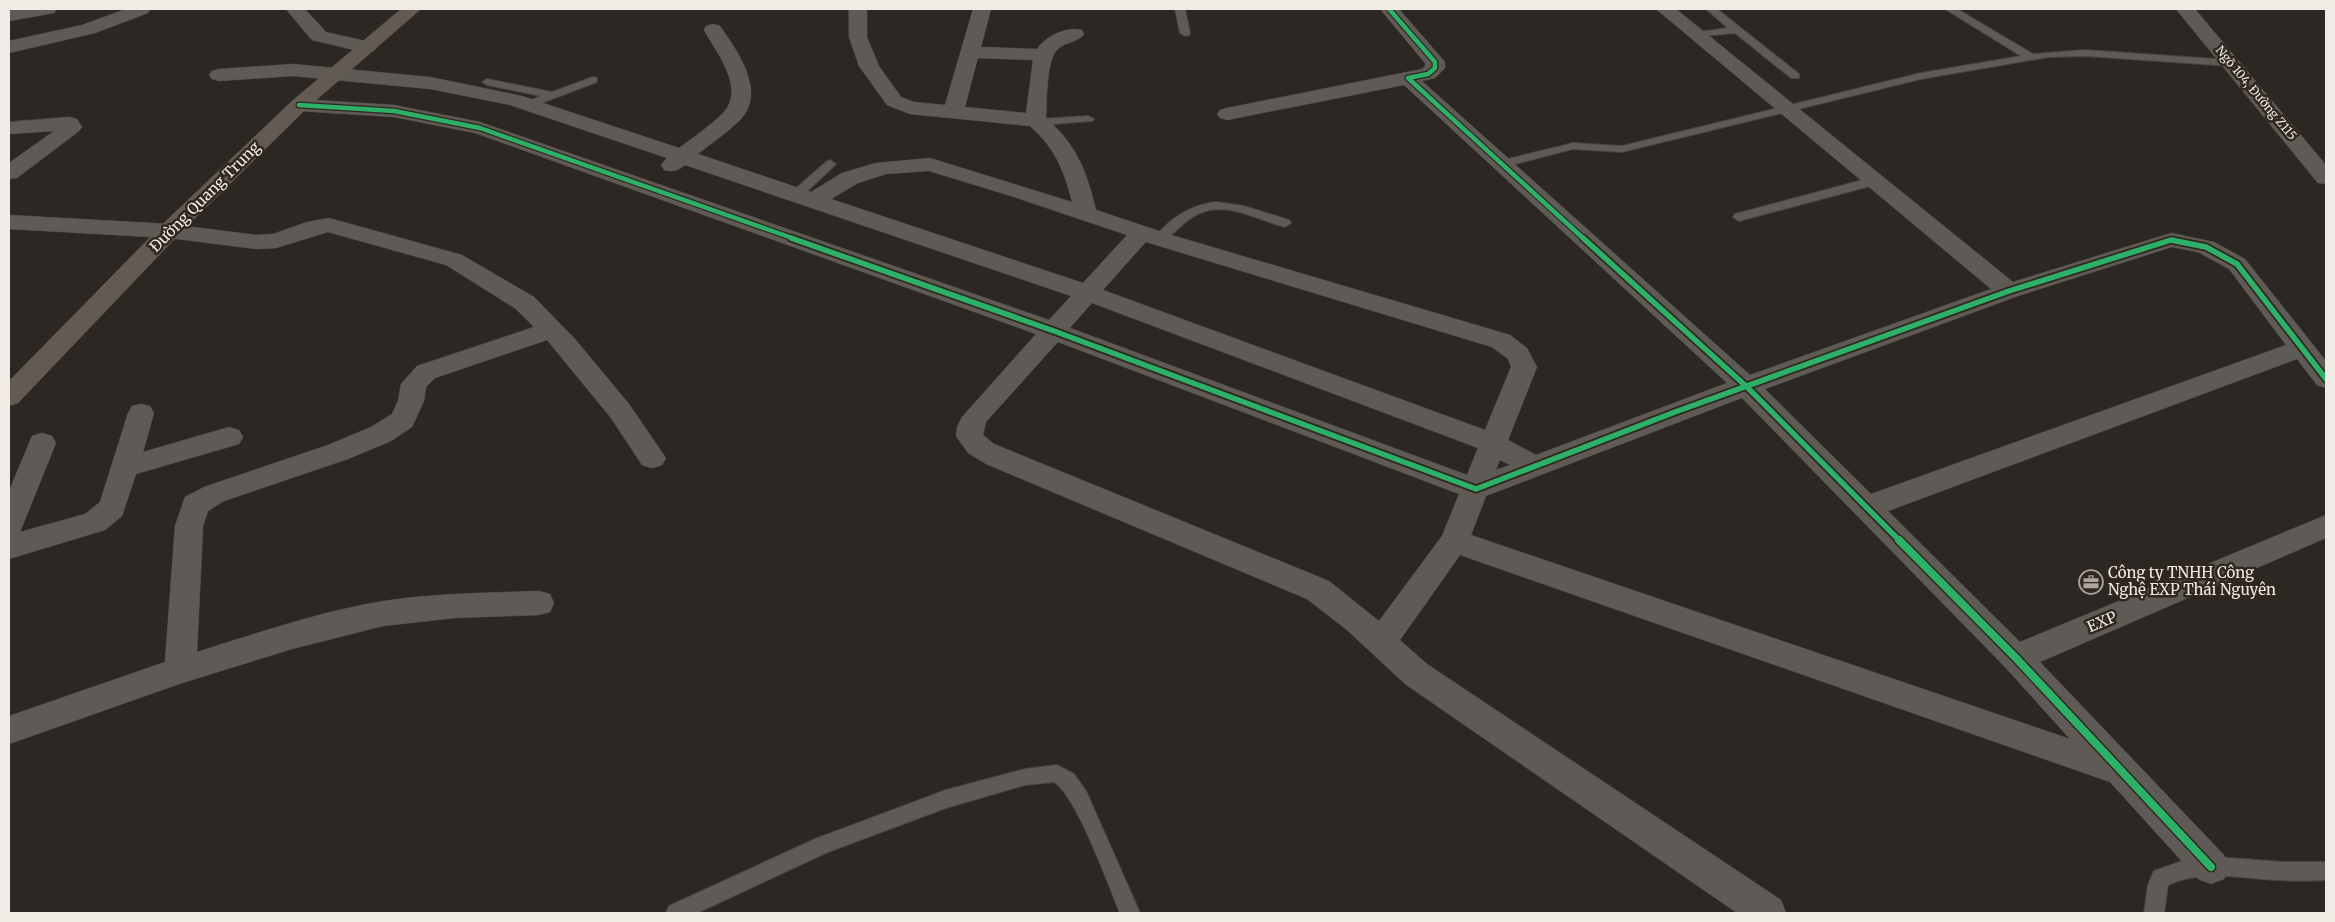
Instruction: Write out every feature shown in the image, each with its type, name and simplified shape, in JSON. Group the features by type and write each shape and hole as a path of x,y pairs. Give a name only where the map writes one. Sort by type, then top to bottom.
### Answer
{"main road":[{"name":"Đường Quang Trung","path":"9,397 169,231 298,105 332,74 412,9"}],"street":[{"path":"9,16 48,9"},
{"path":"9,47 88,29 142,9"},
{"path":"295,9 319,36 367,47"},
{"path":"858,9 858,37 869,66 894,101 910,108 1037,121 1053,135 1076,173 1086,214"},
{"path":"953,112 982,9"},
{"path":"1227,114 1428,74 1435,68 1435,62 1389,9"},
{"path":"1665,9 2009,291"},
{"name":"Ngõ 104, Đường Z115","path":"2185,9 2230,63 2317,157 2326,178"},
{"path":"645,186 736,112 742,94 739,76 713,30"},
{"path":"1037,121 1046,50 1055,42 1075,34"},
{"path":"970,52 1044,55"},
{"path":"218,75 293,70 430,83 515,100 1087,294 1494,444 1536,467"},
{"path":"1408,78 1500,164 1747,387 2016,658 2211,867"},
{"path":"298,105 394,111 480,128 1054,331 1476,489 1675,412 2009,291 2171,240 2198,242 2217,250 2237,264 2326,378"},
{"path":"9,128 58,122 70,122 72,127 9,173"},
{"path":"804,198 850,178 884,168 930,164 1151,236 1501,341 1518,354 1524,367 1454,541 1380,643"},
{"path":"9,222 169,231 257,242 276,241 314,227 329,225 454,260 525,304 551,330 620,411 652,458"},
{"path":"1151,236 1087,294 976,417 970,427 969,436 980,449 1318,590 1358,621 1380,643 1424,680 1768,913"},
{"path":"180,670 189,526 195,505 214,494 381,434 402,420 411,401 414,384 426,372 551,330"},
{"path":"1865,508 2303,348"},
{"path":"9,548 29,540 63,533 95,522 112,508 141,413"},
{"path":"125,467 229,437"},
{"path":"9,525 42,443"},
{"name":"EXP","path":"2016,658 2326,526"},
{"path":"1454,541 2122,771"},
{"path":"9,730 180,670 292,636 383,614 455,606 539,603"}],"lane":[{"path":"1180,9 1185,33"},
{"path":"1711,9 1795,76"},
{"path":"1950,9 2031,57"},
{"path":"1696,35 1735,30"},
{"path":"1500,164 1573,146 1609,149 1622,148 1922,76 2050,54 2085,53 2230,63"},
{"path":"528,105 594,80"},
{"path":"487,82 552,95"},
{"path":"1037,121 1088,119"},
{"path":"804,198 830,164"},
{"path":"1739,217 1874,181"},
{"path":"1151,236 1195,210 1214,207 1232,207 1252,211 1285,223"},
{"path":"676,913 822,845 946,799 1025,777 1057,772 1068,780 1079,798 1130,913"},
{"path":"2154,913 2158,885 2161,878 2184,869 2211,867 2278,872 2326,871"}],"cycle path":[{"path":"1389,9 1435,62 1435,68 1428,74 1408,78 1747,387 2016,658 2211,867"},
{"path":"299,105 394,111 480,128 1054,331 1476,489 1675,412 2009,291 2171,240 2206,247 2237,264 2326,379"}],"place":[{"name":"Công ty TNHH Công Nghệ EXP Thái Nguyên","path":"2091,582"}]}
